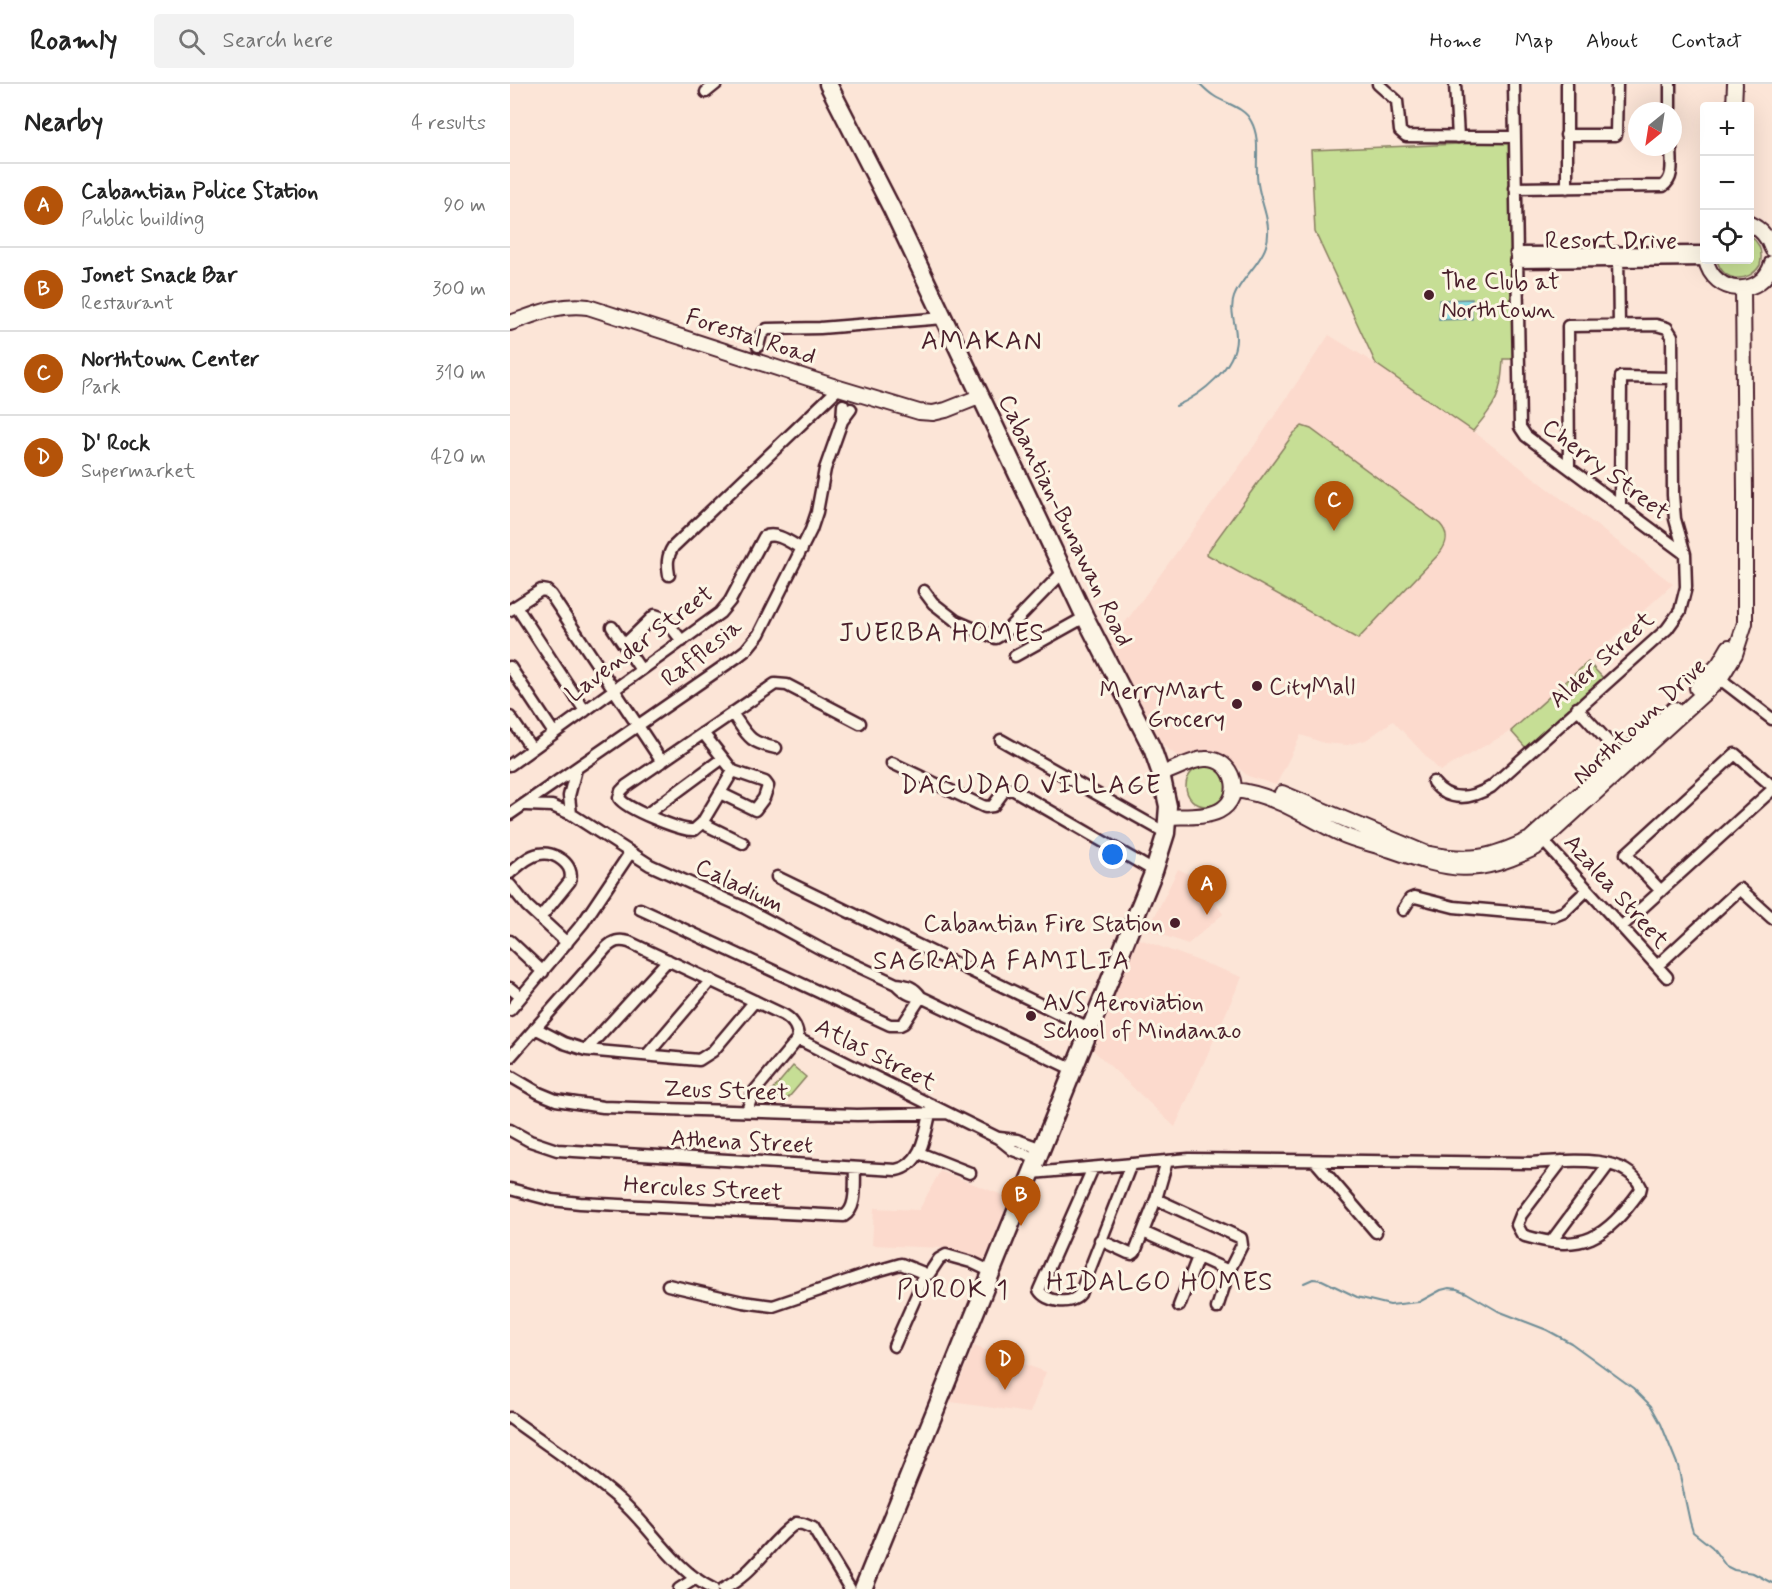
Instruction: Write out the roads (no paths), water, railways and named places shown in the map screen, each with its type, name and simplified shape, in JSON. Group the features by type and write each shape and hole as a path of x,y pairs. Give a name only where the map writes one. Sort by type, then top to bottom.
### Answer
{"main road":[{"name":"Cabantian-Bunawan Road","path":"828,84 944,318 979,397 1085,617 1143,728 1167,796 1167,825 1154,871 864,1589"}],"street":[{"path":"706,92 716,84"},
{"path":"1378,84 1397,101 1400,131 1411,138 1515,137"},
{"path":"1455,84 1458,137"},
{"name":"Cherry Street","path":"1514,84 1520,427 1526,436 1685,554"},
{"path":"1566,188 1567,84"},
{"path":"1566,135 1616,135 1617,84"},
{"path":"1670,84 1670,102"},
{"path":"1734,102 1735,84"},
{"path":"1744,84 1744,102"},
{"path":"1515,188 1663,186 1671,174 1671,156"},
{"path":"1754,226 1766,236 1772,249"},
{"name":"Resort Drive","path":"1516,257 1700,257"},
{"path":"1569,468 1568,326 1619,326 1618,257"},
{"path":"1708,264 1716,279 1724,285 1738,289 1760,282 1768,273 1772,263"},
{"name":"Northtown Drive","path":"1234,786 1263,790 1425,853 1447,858 1482,858 1540,837 1704,682 1715,676 1733,636 1737,605 1738,289"},
{"name":"Forestal Road","path":"510,323 558,306 572,304 588,307 848,398 933,413 979,397"},
{"path":"758,346 761,336 767,329 820,328 944,318"},
{"name":"Alder Street","path":"1434,782 1438,788 1450,796 1459,798 1480,794 1512,770 1674,621 1680,611 1686,587 1685,554 1675,519 1673,495 1672,336 1667,328 1656,325 1619,326"},
{"path":"1620,506 1621,377 1672,378"},
{"path":"669,575 667,563 673,547 848,398"},
{"name":"Rafflesia","path":"510,814 746,650 762,628 814,522 825,470 848,398"},
{"path":"1657,534 1668,528 1675,519"},
{"name":"Lavender Street","path":"510,765 726,607 764,537 777,536 802,549"},
{"path":"924,591 933,603 956,621 996,638 1003,634 1064,571"},
{"path":"585,711 513,608 541,590 547,591 662,762"},
{"path":"624,645 655,615 664,618 682,640"},
{"path":"1015,656 1085,617"},
{"path":"612,627 641,670"},
{"path":"510,667 554,733"},
{"path":"1715,676 1772,718"},
{"path":"733,771 702,823 694,830 685,830 621,801 620,794 626,786 771,686 783,683 860,723"},
{"path":"1577,708 1624,760"},
{"path":"732,713 750,739 759,745 776,748"},
{"path":"510,717 532,749"},
{"path":"703,733 733,771 767,784 768,791 759,807 752,810 720,793"},
{"path":"1001,740 1167,825 1217,812 1230,801 1234,786 1232,775 1223,764 1211,759 1198,760 1161,774"},
{"path":"1621,927 1661,891 1772,788 1735,754 1626,854 1661,891"},
{"path":"647,814 723,758"},
{"path":"892,763 985,807 993,806 1004,791 1012,789 1154,871"},
{"path":"571,814 569,796 576,769"},
{"name":"Caladium","path":"524,805 552,806 571,814 630,853 666,873 745,908 821,949 896,984 907,985 921,997 1074,1070"},
{"path":"702,823 743,843"},
{"name":"Azalea Street","path":"1540,837 1667,977"},
{"path":"510,1010 583,923 630,853"},
{"path":"510,873 530,857 538,854 558,857 570,867 572,875 570,881 540,918"},
{"path":"777,878 1090,1029"},
{"path":"510,885 567,943"},
{"path":"1657,966 1740,889 1772,918"},
{"path":"1403,910 1410,899 1415,897 1445,906 1554,916 1564,912 1587,890"},
{"path":"640,909 890,1025 904,1023 921,997"},
{"name":"Atlas Street","path":"535,1028 606,948 616,940 629,942 789,1018 796,1027 798,1040 931,1109"},
{"path":"510,941 543,972"},
{"path":"586,1050 668,960"},
{"path":"647,1054 711,980"},
{"path":"510,988 521,997"},
{"path":"510,1057 535,1028 564,1043 586,1050 704,1058 713,1051 755,1001"},
{"path":"747,1111 753,1093 798,1040"},
{"name":"Zeus Street","path":"510,1076 539,1093 574,1103 603,1107 857,1115 931,1109 947,1113"},
{"path":"931,1109 919,1153 970,1173"},
{"name":"Atlas Street","path":"947,1113 998,1138 1017,1140 1037,1160"},
{"name":"Athena Street","path":"510,1130 530,1142 557,1150 855,1168 903,1169 914,1162 919,1153"},
{"path":"1037,1160 1092,1168 1189,1159 1530,1162 1590,1160 1609,1164 1636,1178 1641,1187 1635,1197 1599,1235 1568,1244 1522,1234 1517,1225 1517,1221 1562,1161"},
{"path":"1100,1240 1132,1254 1135,1252 1156,1199 1167,1161"},
{"path":"1316,1161 1376,1232"},
{"path":"1092,1168 1039,1290 1049,1299 1069,1301 1077,1298 1131,1164"},
{"path":"1551,1242 1609,1164"},
{"name":"Hercules Street","path":"510,1189 552,1200 580,1203 844,1216 848,1214 852,1205 855,1168"},
{"path":"1156,1199 1240,1238 1242,1245 1229,1271 1216,1308"},
{"path":"1143,1232 1229,1271"},
{"path":"668,1285 743,1302 773,1306 901,1264 929,1274 939,1258 946,1255 971,1262 992,1272"},
{"path":"1179,1306 1198,1257"},
{"path":"894,1346 923,1275"},
{"path":"510,1418 594,1478 622,1502 665,1549 696,1578 713,1589"},
{"path":"723,1589 736,1583 754,1568 782,1535 796,1523 813,1528 850,1589"},
{"path":"679,1589 696,1578"}],"water":[{"path":"1472,299 1472,319 1439,320 1439,300"}],"waterway":[{"path":"1176,406 1196,395 1216,379 1231,359 1236,337 1232,312 1234,297 1263,253 1268,238 1267,222 1257,176 1256,136 1251,121 1244,112 1214,96 1200,84"},
{"path":"1304,1283 1313,1279 1322,1280 1357,1297 1390,1305 1419,1302 1441,1290 1457,1289 1498,1311 1547,1330 1571,1343 1633,1388 1651,1406 1678,1466 1693,1532 1712,1547 1726,1566 1734,1570 1753,1573 1772,1583"}],"place":[{"name":"The Club at Northtown","path":"1429,295"},
{"name":"Northtown Center","path":"1334,531"},
{"name":"CityMall","path":"1257,686"},
{"name":"MerryMart Grocery","path":"1237,704"},
{"name":"Cabantian Police Station","path":"1207,915"},
{"name":"Cabantian Fire Station","path":"1175,923"},
{"name":"AVS Aeroviation School of Mindanao","path":"1031,1016"},
{"name":"Jonet Snack Bar","path":"1021,1226"},
{"name":"D' Rock","path":"1005,1390"}],"district":[{"name":"AMAKAN","path":"982,340"},
{"name":"JUERBA HOMES","path":"942,632"},
{"name":"DACUDAO VILLAGE","path":"1031,784"},
{"name":"SAGRADA FAMILIA","path":"1002,960"},
{"name":"HIDALGO HOMES","path":"1160,1281"},
{"name":"PUROK 1","path":"953,1289"}]}
